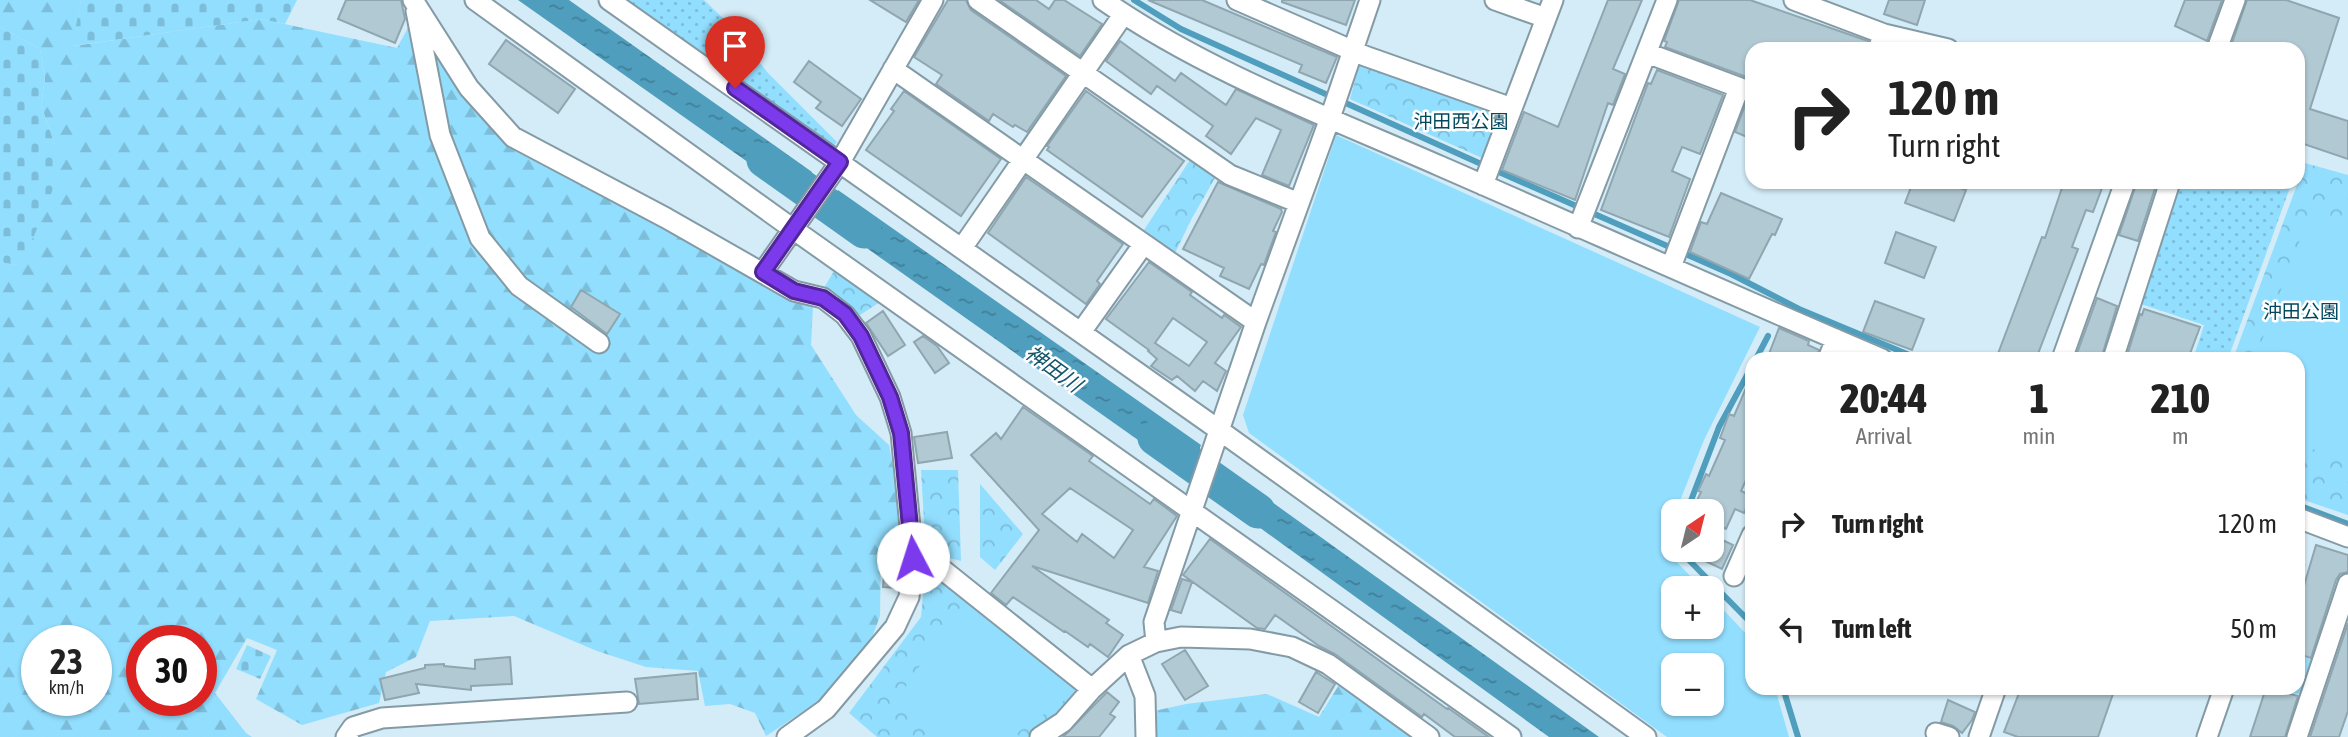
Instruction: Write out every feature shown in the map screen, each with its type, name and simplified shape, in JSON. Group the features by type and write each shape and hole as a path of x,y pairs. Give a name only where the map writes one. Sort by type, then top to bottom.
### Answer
{"street":[{"path":"599,343 519,286 480,238 440,135 414,0 469,88 513,137 794,291 823,298 845,314 861,336 890,397 901,433 913,558 909,597 895,627 826,709 787,737"},
{"path":"475,0 1192,506 1511,737"},
{"path":"609,0 836,167 962,247 1218,433 1646,737"},
{"path":"763,272 836,167 933,0"},
{"path":"978,0 1230,175 1299,203"},
{"path":"1237,0 1353,51 1512,108"},
{"path":"1156,642 1154,622 1192,506 1370,0"},
{"path":"1487,174 1549,9 1494,0"},
{"path":"1583,216 1667,0"},
{"path":"1794,0 1881,41"},
{"path":"2220,42 2235,0"},
{"path":"1105,1 1123,16 1183,50 1334,106 1675,256 1836,340 1865,352"},
{"path":"962,247 1123,16"},
{"path":"1647,53 1745,90"},
{"path":"893,69 1256,322"},
{"path":"1675,256 1745,92"},
{"path":"2064,352 2123,189"},
{"path":"2115,352 2168,189"},
{"path":"1081,332 1143,244"},
{"path":"1831,352 1836,340"},
{"path":"2305,521 2348,537"},
{"path":"1734,576 1745,551"},
{"path":"913,558 943,570 1092,689"},
{"path":"2297,737 2348,584"},
{"path":"1040,737 1063,722 1092,689 1129,656 1156,642 1181,637 1250,639 1292,647 1328,664 1429,737"},
{"path":"1129,656 1145,696 1146,737"},
{"path":"1979,737 1994,695"},
{"path":"2207,737 2222,695"},
{"path":"346,737 353,727 382,718 627,702"}],"green space":[{"path":"0,0 81,0 73,46 261,19 397,48 410,24 425,27 510,144 813,307 811,345 856,415 889,445 898,493 904,550 881,548 880,616 870,643 830,694 766,736 755,713 730,704 705,706 698,671 646,667 597,651 514,616 430,621 416,657 386,672 379,703 302,725 256,699 277,650 247,638 217,690 217,625 126,625 126,716 217,716 217,696 252,737 0,737 0,262 16,265 55,145 41,105 45,79 40,49 0,27"},
{"path":"81,0 297,0 285,24 261,19 72,46"},
{"path":"617,0 704,0 727,22 768,73 837,142 831,149"},
{"path":"0,27 40,49 45,79 41,105 55,145 55,184 34,236 16,265 0,262"},
{"name":"沖田西公園","path":"1361,58 1503,110 1482,158 1350,99"},
{"path":"1336,135 1760,327 1748,352 1745,352 1745,357 1704,440 1681,499 1661,499 1661,562 1677,562 1690,576 1661,576 1661,639 1724,639 1724,611 1745,633 1745,695 1777,695 1789,737 1667,737 1249,433 1243,415"},
{"path":"1190,160 1215,178 1175,253 1144,230"},
{"name":"沖田公園","path":"2305,163 2348,175 2348,515 2305,500 2305,352 2236,352 2295,189 2305,189"},
{"path":"2177,189 2289,189 2231,352 2195,352 2204,325 2141,304"},
{"path":"2311,211 2348,225 2348,461 2305,446 2305,352 2258,352"},
{"path":"835,269 880,302 860,315 824,288"},
{"path":"921,470 958,470 961,561 945,557 925,538"},
{"path":"980,484 1023,534 995,570 980,557"},
{"path":"925,572 940,575 1084,691 1047,727 1030,737 877,737 849,713 921,617"},
{"path":"963,603 1078,691 1011,737 938,737 895,702"},
{"path":"247,645 271,656 260,679 236,669"},
{"path":"2305,657 2316,661 2305,693"},
{"path":"1342,680 1413,737 1155,737 1154,711 1186,704 1267,694 1319,717"}],"water":[{"path":"518,0 569,0 812,172 796,196"},
{"path":"838,190 1201,445 1189,476 820,215"},
{"path":"1226,469 1599,737 1549,737 1216,496"}],"building":[{"path":"346,0 401,0 405,19 395,43 338,19"},
{"path":"870,0 919,0 906,22"},
{"path":"948,0 966,0 971,10 1066,76 1027,132 1015,125 1013,127 993,114 989,121 936,84 942,75 914,57"},
{"path":"999,0 1036,0 1049,9 1055,0 1064,0 1102,24 1080,56"},
{"path":"1148,0 1202,0 1337,57 1326,83 1299,72 1302,65"},
{"path":"1282,0 1355,0 1346,25"},
{"path":"1608,0 1642,0 1613,69 1625,74 1613,105 1608,103 1575,200 1502,170 1524,112 1558,127"},
{"path":"1679,0 1750,0 1868,41 1745,42 1745,76 1665,47 1667,42 1664,41"},
{"path":"1889,0 1925,0 1917,25 1884,14"},
{"path":"2185,0 2222,0 2207,41 2175,26"},
{"path":"2247,0 2286,0 2339,18 2310,109 2348,121 2348,159 2305,144 2305,42 2232,42"},
{"path":"506,40 575,89 558,113 489,64"},
{"path":"1120,41 1175,81 1181,73 1226,105 1236,89 1314,125 1289,186 1262,175 1281,130 1256,118 1231,154 1206,136 1213,126 1157,86 1151,94 1106,61"},
{"path":"809,61 861,99 842,126 816,108 821,102 794,82"},
{"path":"1657,70 1723,95 1700,154 1682,147 1672,171 1690,179 1669,237 1601,210 1648,83 1651,84"},
{"path":"904,91 1001,159 961,216 866,150 894,111 891,109"},
{"path":"1086,91 1184,161 1142,217 1047,150 1047,146"},
{"path":"1745,106 1745,136 1735,132"},
{"path":"1026,177 1123,244 1097,281 1100,284 1086,304 988,233"},
{"path":"1218,182 1281,209 1282,212 1273,231 1276,232 1264,265 1261,264 1249,289 1220,276 1224,268 1183,249"},
{"path":"1910,189 1966,190 1954,221 1905,203"},
{"path":"2062,189 2102,189 2093,212 2086,210 2072,247 2078,249 2039,352 1999,352 2042,237 2045,238"},
{"path":"2135,189 2155,189 2138,241 2119,235"},
{"path":"1721,193 1782,219 1749,279 1690,252 1701,222 1707,224"},
{"path":"1896,232 1936,247 1924,278 1885,263"},
{"path":"1149,262 1192,292 1190,295 1222,318 1224,315 1241,327 1215,363 1226,371 1217,391 1203,381 1195,391 1177,376 1172,380 1151,366 1157,359 1149,350 1106,319","holes":["1173,318 1207,342 1189,366 1155,343"]},
{"path":"581,290 620,314 607,334 571,307"},
{"path":"2097,298 2117,306 2103,352 2078,352"},
{"path":"1875,301 1924,319 1912,350 1863,332"},
{"path":"2144,309 2200,327 2191,352 2128,352 2140,314 2142,315"},
{"path":"883,311 905,345 888,356 866,323"},
{"path":"1779,328 1809,341 1808,345 1819,350 1818,352 1770,352"},
{"path":"923,336 937,346 949,363 935,373 914,342"},
{"path":"1745,390 1745,482 1741,491 1745,493 1745,511 1744,513 1735,509 1726,529 1724,499 1698,499 1701,492 1698,491 1706,474 1709,476 1725,440 1720,438 1729,414 1734,416"},
{"path":"1023,407 1093,456 1089,461 1150,504 1154,499 1177,516 1144,567 1158,571 1148,603 1032,566 1109,620 1106,623 1123,635 1108,657 1090,644 1088,647 1064,632 1013,597 1006,605 991,593 1039,530 971,455 996,433 1001,439","holes":["1070,488 1133,530 1114,558 1082,534 1077,542 1042,514"]},
{"path":"947,432 952,458 918,463 914,437"},
{"path":"1210,539 1489,737 1455,737 1275,615 1265,629 1257,628 1183,575"},
{"path":"1724,541 1733,545 1722,569 1707,562 1724,562"},
{"path":"2316,545 2348,555 2348,572 2340,574 2336,580 2311,658 2305,656 2305,582"},
{"path":"886,553 900,554 898,588 883,587"},
{"path":"1182,579 1192,582 1181,613 1171,610"},
{"path":"2348,623 2348,711 2339,737 2310,737"},
{"path":"1185,650 1208,686 1185,700 1162,664"},
{"path":"510,657 512,684 471,686 471,690 416,684 419,693 385,700 380,679 425,668 425,665 444,664 475,669 475,660"},
{"path":"1316,672 1335,684 1318,713 1299,702"},
{"path":"696,673 698,699 639,704 635,679"},
{"path":"1107,692 1119,702 1110,714 1115,717 1099,737 1063,737"},
{"path":"2018,695 2113,695 2098,737 2018,737 2004,732"},
{"path":"2264,695 2298,696 2285,737 2250,737"},
{"path":"1948,700 1975,712 1962,733 1941,722"}],"waterway":[{"path":"1134,0 1181,29 1731,274 1799,309 1902,352"},
{"name":"神田川","path":"764,160 864,231"},
{"path":"1760,352 1768,336"},
{"path":"1692,499 1719,427 1745,379"},
{"name":"神田川","path":"1155,438 1258,511"},
{"path":"2305,508 2348,524"},
{"path":"1691,562 1745,617"},
{"path":"1785,695 1798,737"}],"route":[{"path":"735,88 840,162 763,272 794,291 823,298 845,314 861,336 890,397 901,433 913,558"}]}
